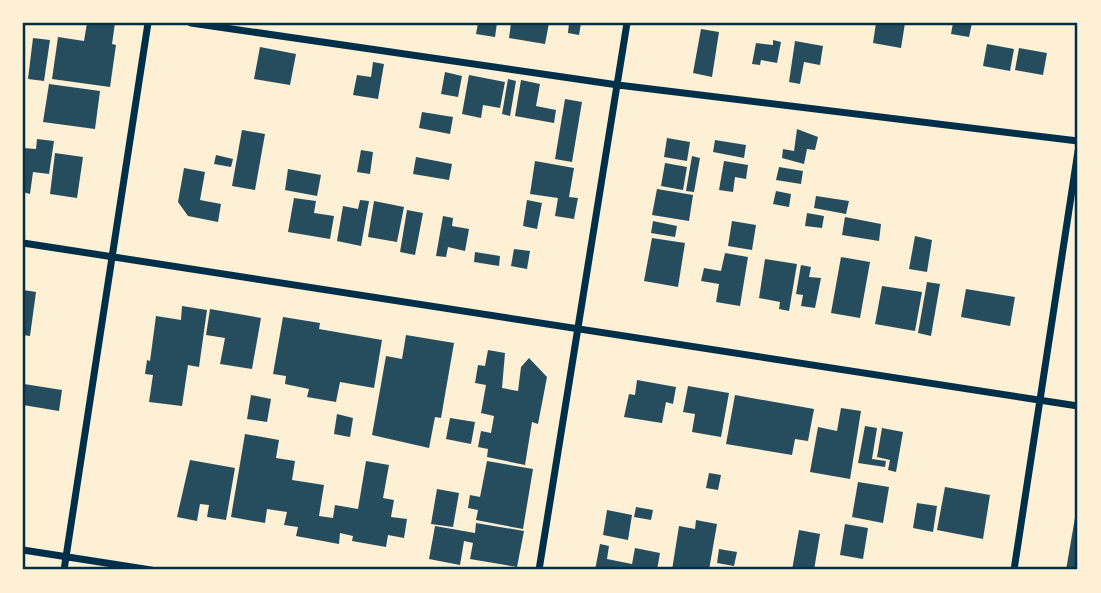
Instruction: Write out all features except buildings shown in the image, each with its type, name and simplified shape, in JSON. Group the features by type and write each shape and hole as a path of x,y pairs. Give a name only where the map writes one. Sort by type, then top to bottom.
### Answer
{"street":[{"path":"64,570 148,23"},
{"path":"191,23 618,85 1078,141"},
{"path":"539,570 627,23"},
{"path":"1014,570 1078,152"},
{"path":"23,243 576,331 1078,406"},
{"path":"23,550 150,570"}]}
